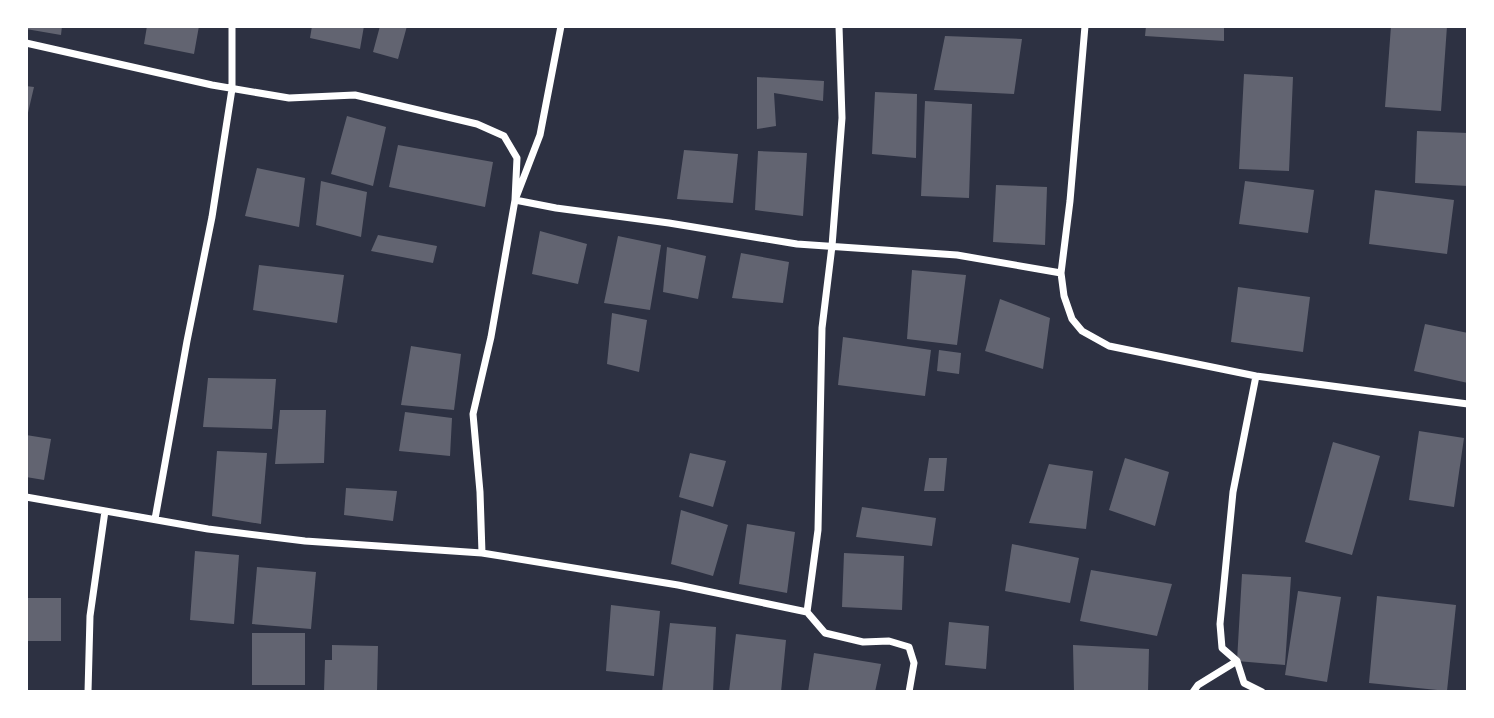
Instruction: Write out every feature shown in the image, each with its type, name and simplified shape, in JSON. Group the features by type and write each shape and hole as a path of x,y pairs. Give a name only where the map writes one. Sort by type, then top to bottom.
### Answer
{"street":[{"path":"155,519 212,217 232,89 232,26"},
{"path":"515,200 540,135 561,26"},
{"path":"807,612 818,530 822,328 832,246 842,118 839,26"},
{"path":"1084,26 1070,201 1061,273 1064,296 1072,319 1082,331 1109,346 1256,376 1468,404"},
{"path":"26,43 232,89 289,98 355,95 477,124 504,136 517,158 515,200 491,337 473,414 482,553"},
{"path":"515,200 797,244 957,255 1061,273"},
{"path":"1256,376 1234,492 1220,624 1222,648 1237,662 1244,683 1262,692"},
{"path":"26,497 208,529 305,541 482,553 678,585 807,612 825,633 863,642 889,641 909,648 914,663 909,692"},
{"path":"88,692 90,615 105,510"},
{"path":"1193,692 1198,685 1237,662"}],"building":[{"path":"26,26 62,26 61,35 26,29"},
{"path":"147,26 199,26 194,54 144,44"},
{"path":"312,26 364,26 360,49 310,38"},
{"path":"380,26 407,26 398,59 373,52"},
{"path":"1146,26 1224,26 1224,41 1145,36"},
{"path":"1391,26 1447,26 1441,111 1385,107"},
{"path":"945,36 1022,39 1014,94 934,90"},
{"path":"1244,74 1293,77 1289,171 1239,169"},
{"path":"757,77 824,81 823,101 774,93 776,126 757,129"},
{"path":"26,86 34,87 27,117 26,117"},
{"path":"875,92 917,94 916,158 872,154"},
{"path":"925,101 972,104 969,198 921,196"},
{"path":"347,116 386,127 373,186 331,174"},
{"path":"1417,131 1468,133 1468,186 1415,183"},
{"path":"398,145 493,162 485,207 389,187"},
{"path":"684,150 738,154 733,203 677,199"},
{"path":"758,151 807,153 803,216 755,210"},
{"path":"257,168 305,178 299,227 245,216"},
{"path":"321,181 367,192 361,237 316,225"},
{"path":"1245,181 1314,190 1308,233 1239,224"},
{"path":"996,185 1047,187 1045,245 993,242"},
{"path":"1375,190 1454,200 1447,254 1369,244"},
{"path":"540,231 587,244 578,284 532,274"},
{"path":"378,235 437,246 433,263 371,251"},
{"path":"618,236 661,245 650,310 604,303"},
{"path":"667,247 706,256 698,299 663,292"},
{"path":"741,253 789,262 783,303 732,298"},
{"path":"259,265 344,275 337,323 253,310"},
{"path":"912,270 966,275 957,345 907,339"},
{"path":"1238,287 1310,297 1303,352 1231,342"},
{"path":"1000,299 1050,318 1043,369 985,351"},
{"path":"612,313 647,320 639,372 607,364"},
{"path":"1425,324 1468,333 1468,383 1414,371"},
{"path":"843,337 931,350 925,396 838,385"},
{"path":"411,346 461,354 454,410 401,405"},
{"path":"939,350 961,353 959,374 937,371"},
{"path":"208,378 276,379 272,429 203,427"},
{"path":"280,410 326,410 324,463 275,464"},
{"path":"405,412 452,418 450,456 399,451"},
{"path":"1419,431 1464,438 1454,507 1409,500"},
{"path":"26,435 51,439 44,480 26,477"},
{"path":"1333,442 1380,456 1352,555 1305,542"},
{"path":"217,451 267,453 261,524 212,516"},
{"path":"690,453 726,461 713,507 679,497"},
{"path":"929,458 947,458 944,491 924,491"},
{"path":"1125,458 1169,472 1155,526 1109,510"},
{"path":"1049,464 1093,471 1086,529 1029,523"},
{"path":"346,488 397,491 393,521 344,515"},
{"path":"862,507 936,518 932,546 856,537"},
{"path":"681,510 728,525 713,576 671,564"},
{"path":"747,524 795,532 787,593 739,584"},
{"path":"1012,544 1079,558 1070,603 1005,591"},
{"path":"195,551 239,555 234,624 190,620"},
{"path":"844,553 904,556 902,610 842,607"},
{"path":"257,567 316,572 311,629 252,624"},
{"path":"1091,570 1172,584 1157,636 1080,621"},
{"path":"1242,574 1291,577 1285,665 1237,661"},
{"path":"1298,591 1341,597 1327,682 1285,675"},
{"path":"1377,596 1456,605 1447,691 1369,683"},
{"path":"26,598 61,598 61,641 26,641"},
{"path":"611,605 660,611 654,676 606,671"},
{"path":"949,622 989,626 986,669 945,665"},
{"path":"670,623 716,627 713,692 662,692"},
{"path":"252,633 305,633 305,685 252,685"},
{"path":"736,634 786,640 781,692 729,692"},
{"path":"332,645 378,646 377,692 324,692 325,660 332,660"},
{"path":"1073,645 1149,649 1148,692 1074,692"},
{"path":"814,653 881,664 875,692 808,692"}]}
